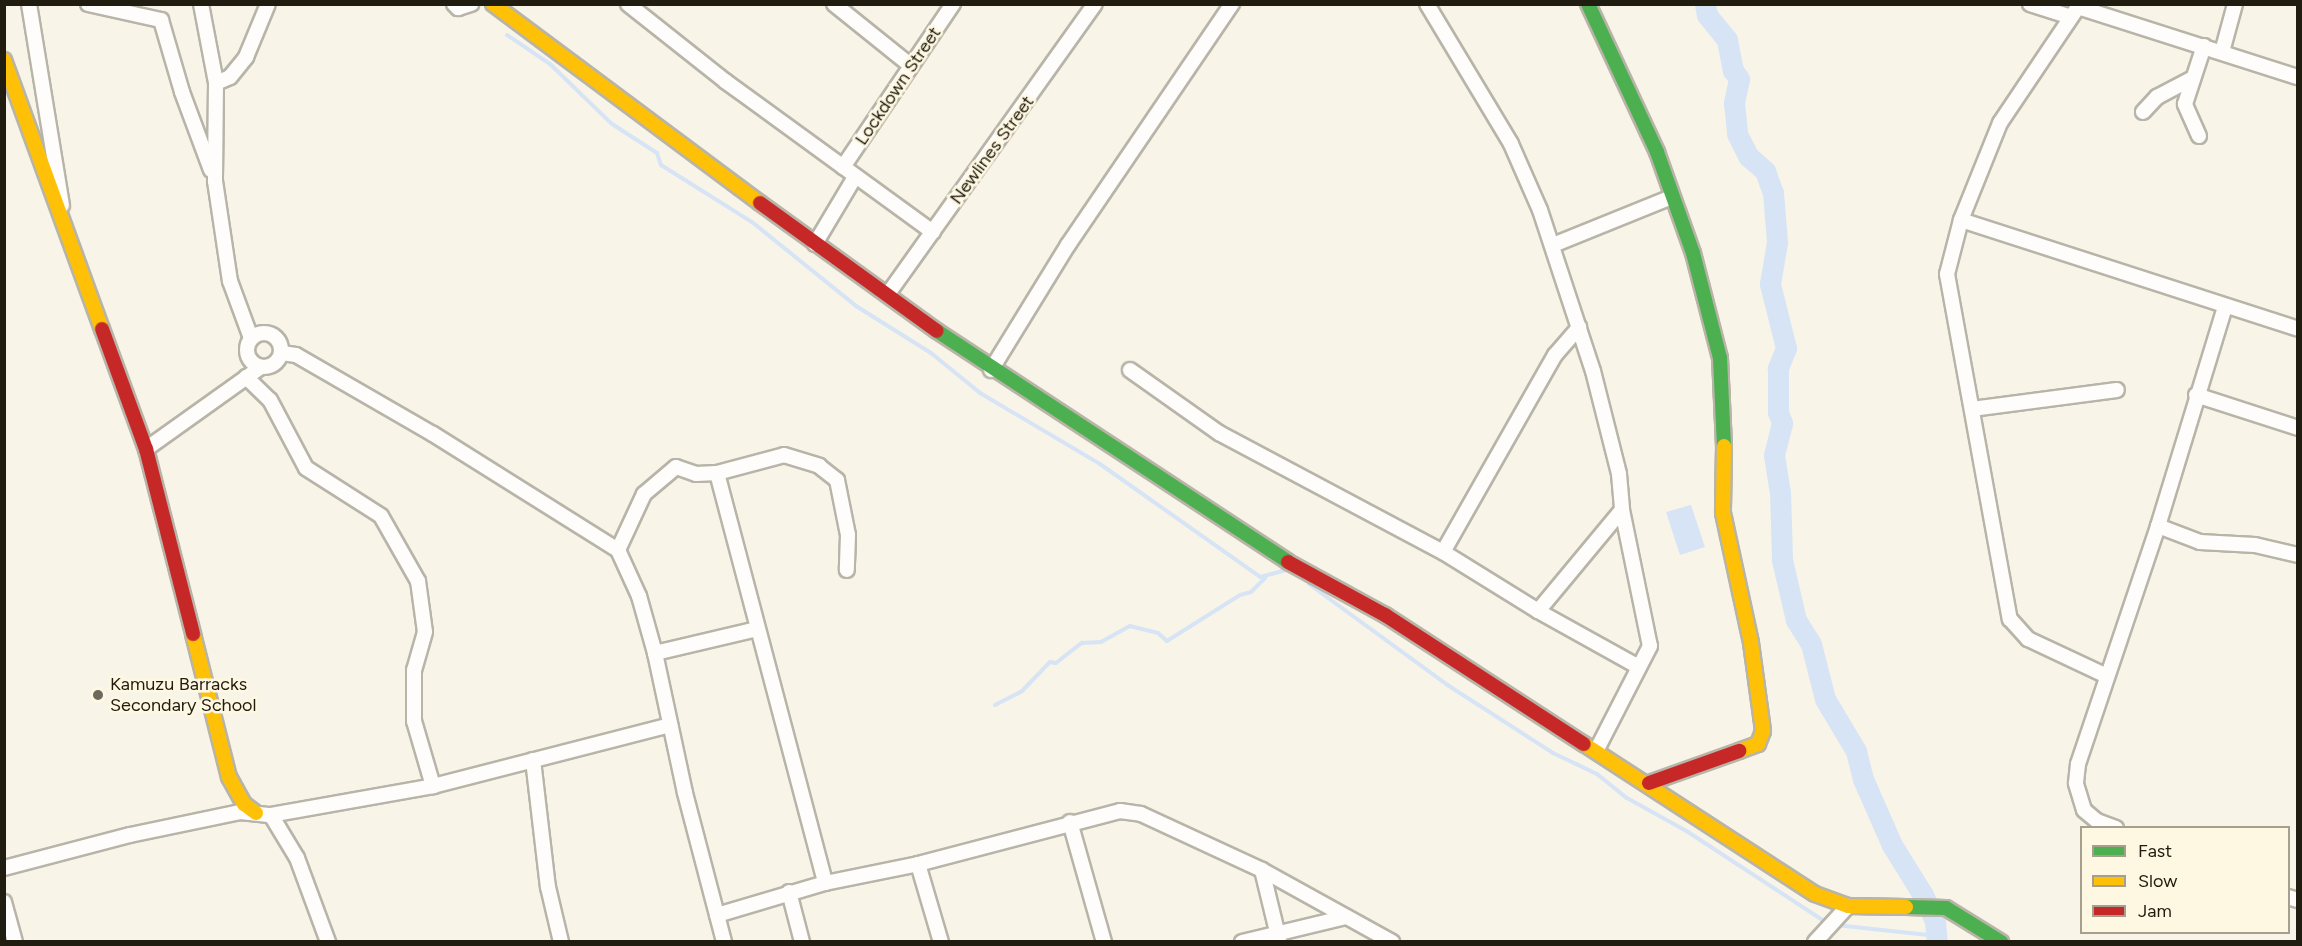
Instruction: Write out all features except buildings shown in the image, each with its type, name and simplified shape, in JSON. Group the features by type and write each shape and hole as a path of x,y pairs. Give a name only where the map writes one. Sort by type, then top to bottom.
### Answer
{"street":[{"path":"29,4 41,92 59,171 63,222"},
{"path":"88,4 161,20 182,92 214,181"},
{"path":"201,4 216,83 214,181 230,280 251,338 248,355 261,367"},
{"path":"216,83 231,77 246,57 268,4"},
{"path":"454,4 458,8 471,4"},
{"path":"493,4 814,244 888,294 991,370 1287,561 1385,615 1649,783 1815,894 1848,906 1915,905 1946,908 2001,942"},
{"path":"628,4 855,177 933,232"},
{"path":"834,4 910,65"},
{"name":"Lockdown Street","path":"843,167 953,4"},
{"name":"Newlines Street","path":"888,294 1095,4"},
{"path":"991,370 1068,245 1232,4"},
{"path":"1427,4 1511,144 1553,245 1579,327 1619,474 1622,510 1651,639 1596,751"},
{"path":"1588,4 1642,115 1693,253 1720,358 1724,385 1723,513 1751,643 1763,736 1758,744 1649,783"},
{"path":"2030,4 2076,10 2204,46 2298,77"},
{"path":"2222,52 2235,4"},
{"path":"2076,10 2000,123 1961,220 1947,274 2006,606 2014,627 2028,639 2105,675"},
{"path":"2199,136 2185,104 2204,46"},
{"path":"4,60 146,450 229,777 244,804 256,813"},
{"path":"2143,112 2157,97 2193,78"},
{"path":"814,244 855,177"},
{"path":"1553,245 1672,197"},
{"path":"1961,220 2298,329"},
{"path":"2112,826 2089,816 2076,783 2078,764 2105,675 2158,526 2196,395 2225,307"},
{"path":"1443,552 1555,355 1579,327"},
{"path":"146,450 246,377 261,367 274,364 282,353 281,344 272,334 263,332 251,338"},
{"path":"282,353 296,355 433,434 618,550 639,596 655,653 670,725 724,942"},
{"path":"1130,370 1219,433 1443,552 1538,611 1639,667"},
{"path":"246,377 270,400 306,468 381,516 418,581 424,632 414,670 414,721 433,786"},
{"path":"1972,409 2117,390"},
{"path":"2196,395 2298,428"},
{"path":"618,550 644,494 653,483 676,467 696,474 717,473 784,455 833,474 848,535 847,570"},
{"path":"717,473 825,883"},
{"path":"1538,611 1622,510"},
{"path":"2158,526 2200,542 2255,544 2298,555"},
{"path":"655,653 757,629"},
{"path":"4,868 130,835 240,812 271,815 433,786 670,725"},
{"path":"533,760 548,887 561,942"},
{"path":"717,915 789,892 918,864 1070,822 1120,811 1141,814 1262,870 1392,942"},
{"path":"271,815 297,858 328,942"},
{"path":"1070,822 1104,942"},
{"path":"918,864 941,942"},
{"path":"1262,870 1279,937"},
{"path":"789,892 802,942"},
{"path":"4,902 15,942"},
{"path":"1815,942 1848,906"},
{"path":"1242,942 1279,937 1346,917"}],"water":[{"path":"1691,505 1705,547 1680,555 1666,512"}],"waterway":[{"path":"1705,4 1707,15 1727,40 1733,70 1739,79 1734,103 1737,134 1748,156 1765,171 1773,193 1777,242 1770,284 1786,348 1778,368 1778,412 1782,423 1774,455 1780,491 1782,560 1796,620 1811,644 1825,699 1856,751 1863,779 1892,845 1923,895 1935,921 1937,942"},
{"path":"507,35 550,64 612,124 657,153 661,165 752,222 856,306 931,353 980,393 1100,464 1260,577 1287,570"},
{"path":"995,705 1022,691 1050,662 1056,663 1082,643 1101,642 1130,626 1158,633 1167,641 1240,595 1251,592 1265,578"},
{"path":"1309,584 1449,686 1553,753 1597,774 1627,798 1688,832 1824,921"},
{"path":"1836,925 1937,936"}],"traffic: fast":[{"path":"1588,4 1657,152 1693,253 1720,358 1724,446"},
{"path":"937,331 1288,562"},
{"path":"1906,907 1946,908 2001,942"}],"traffic: slow":[{"path":"493,4 760,203"},
{"path":"4,60 102,329"},
{"path":"1724,446 1723,513 1751,643 1763,731 1758,744 1739,751"},
{"path":"193,634 229,777 244,804 256,813"},
{"path":"1584,744 1815,894 1848,906 1906,907"}],"traffic: jam":[{"path":"760,203 937,331"},
{"path":"102,329 146,449 193,634"},
{"path":"1288,562 1385,615 1584,744"},
{"path":"1649,783 1739,751"}],"place":[{"name":"Kamuzu Barracks Secondary School","path":"98,695"}]}
